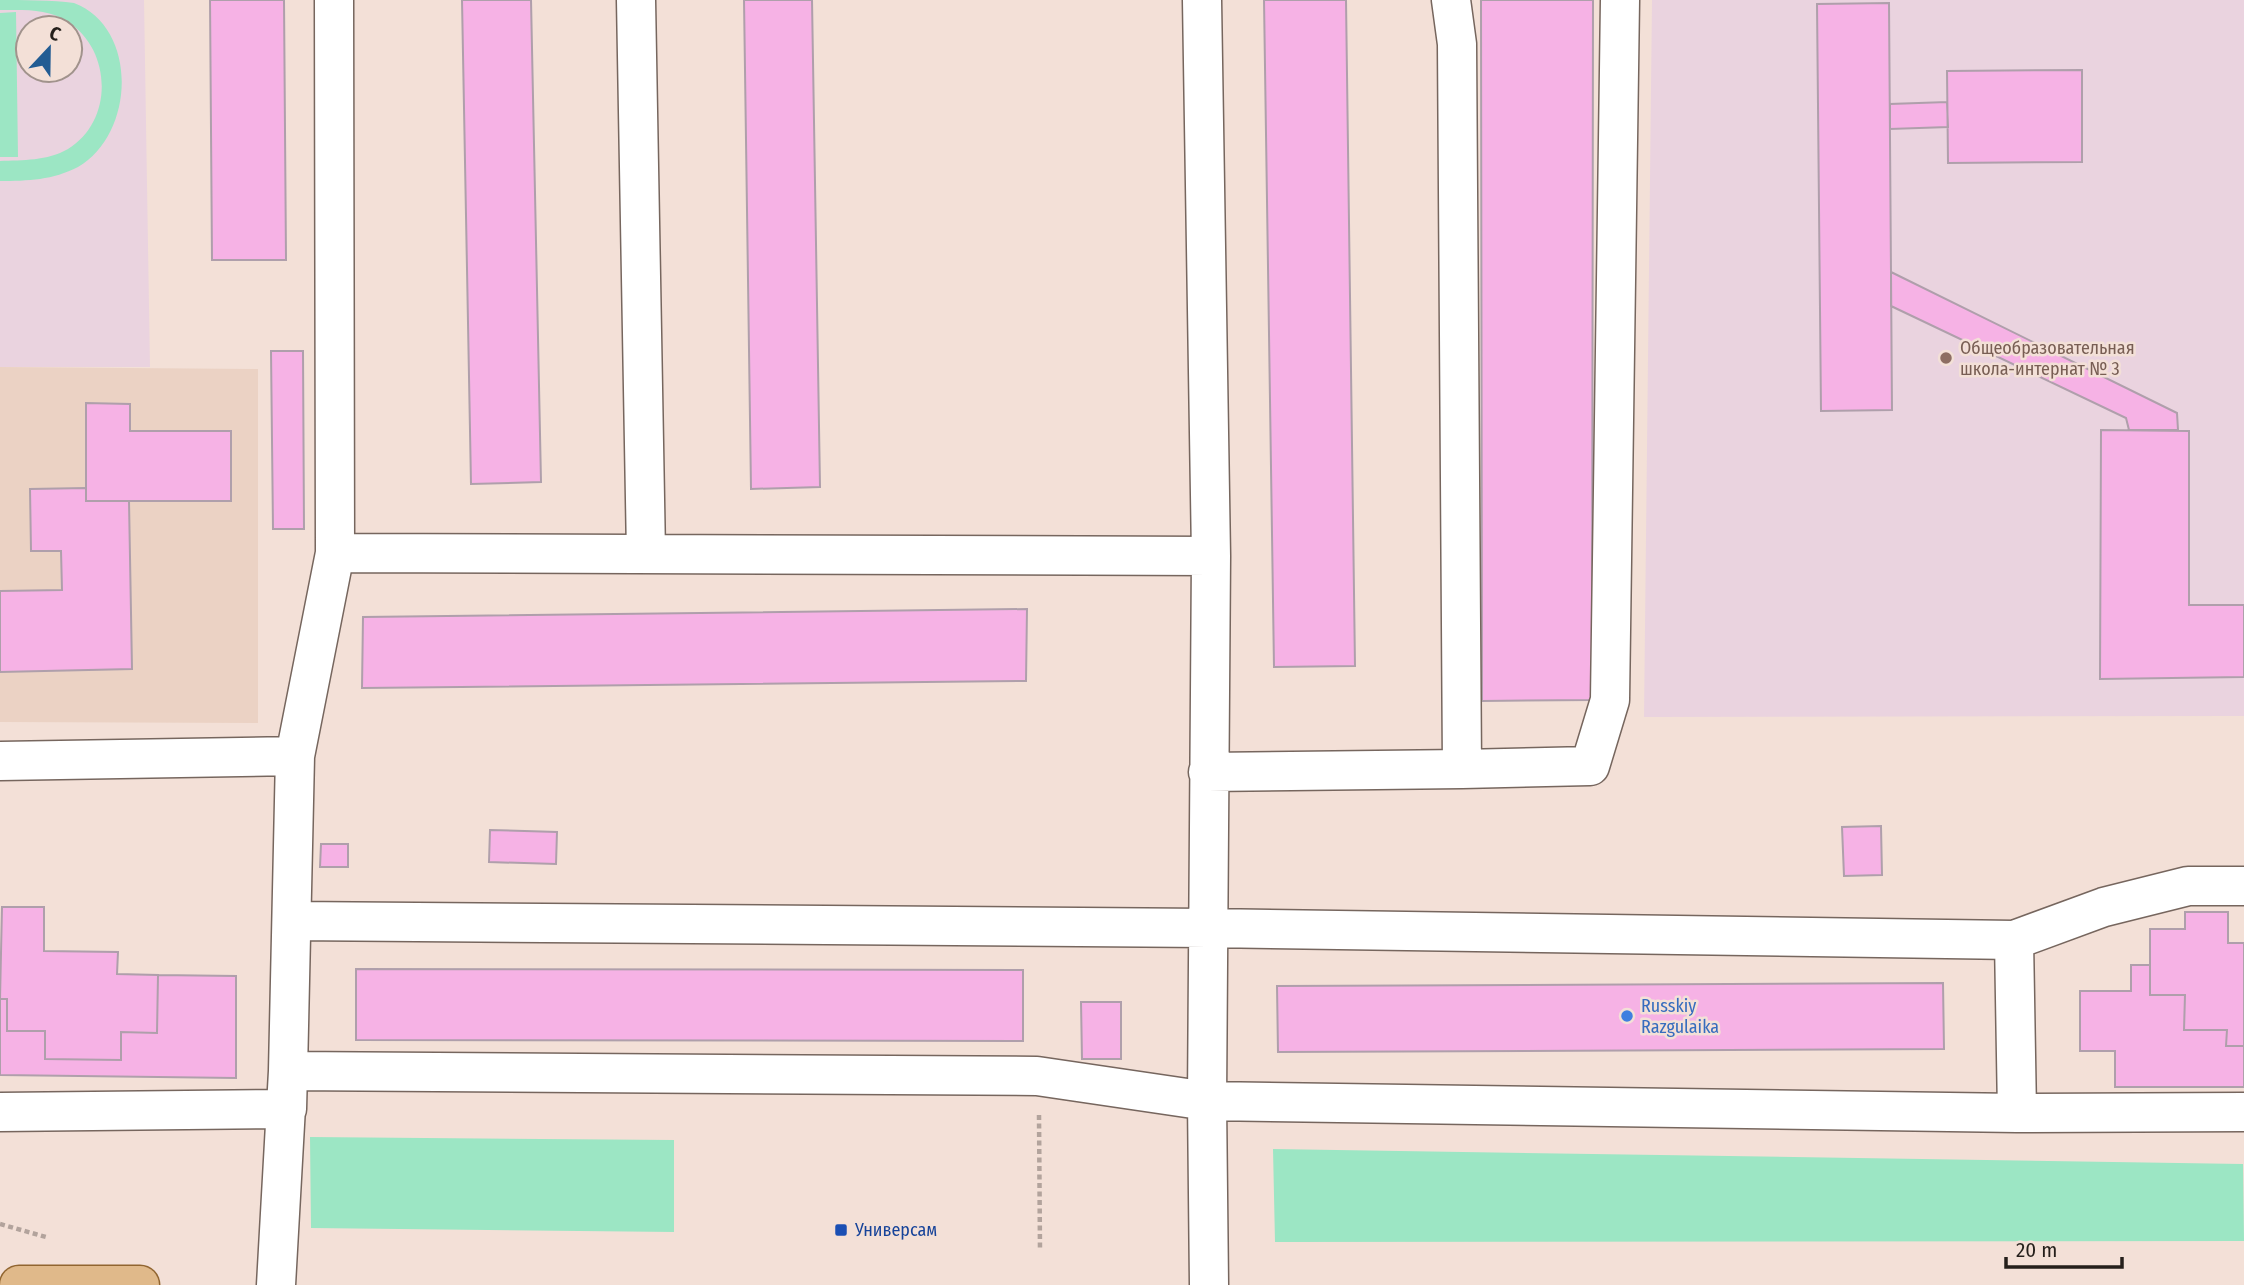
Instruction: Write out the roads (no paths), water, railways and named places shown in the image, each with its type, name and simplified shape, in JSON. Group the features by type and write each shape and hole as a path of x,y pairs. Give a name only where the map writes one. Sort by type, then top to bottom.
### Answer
{"main road":[{"path":"19,1285 140,1285"}],"lane":[{"path":"276,1285 288,1071 295,756 335,553 334,0"},
{"path":"636,0 646,554"},
{"path":"1202,0 1211,556 1207,1101 1209,1285"},
{"path":"1451,0 1457,44 1462,769"},
{"path":"1208,772 1590,766 1610,700 1620,0"},
{"path":"335,553 1211,556"},
{"path":"0,761 295,756"},
{"path":"292,921 1208,928 2014,940 2104,907 2188,886 2244,886"},
{"path":"2014,940 2017,1112"},
{"path":"288,1071 1037,1076 1207,1101 2017,1112 2244,1112"},
{"path":"0,1112 286,1109"}],"place":[{"name":"Общеобразовательная школа-интернат № 3","path":"1946,358"},
{"name":"Russkiy Razgulaika","path":"1627,1016"},
{"name":"Универсам","path":"841,1230"}]}
